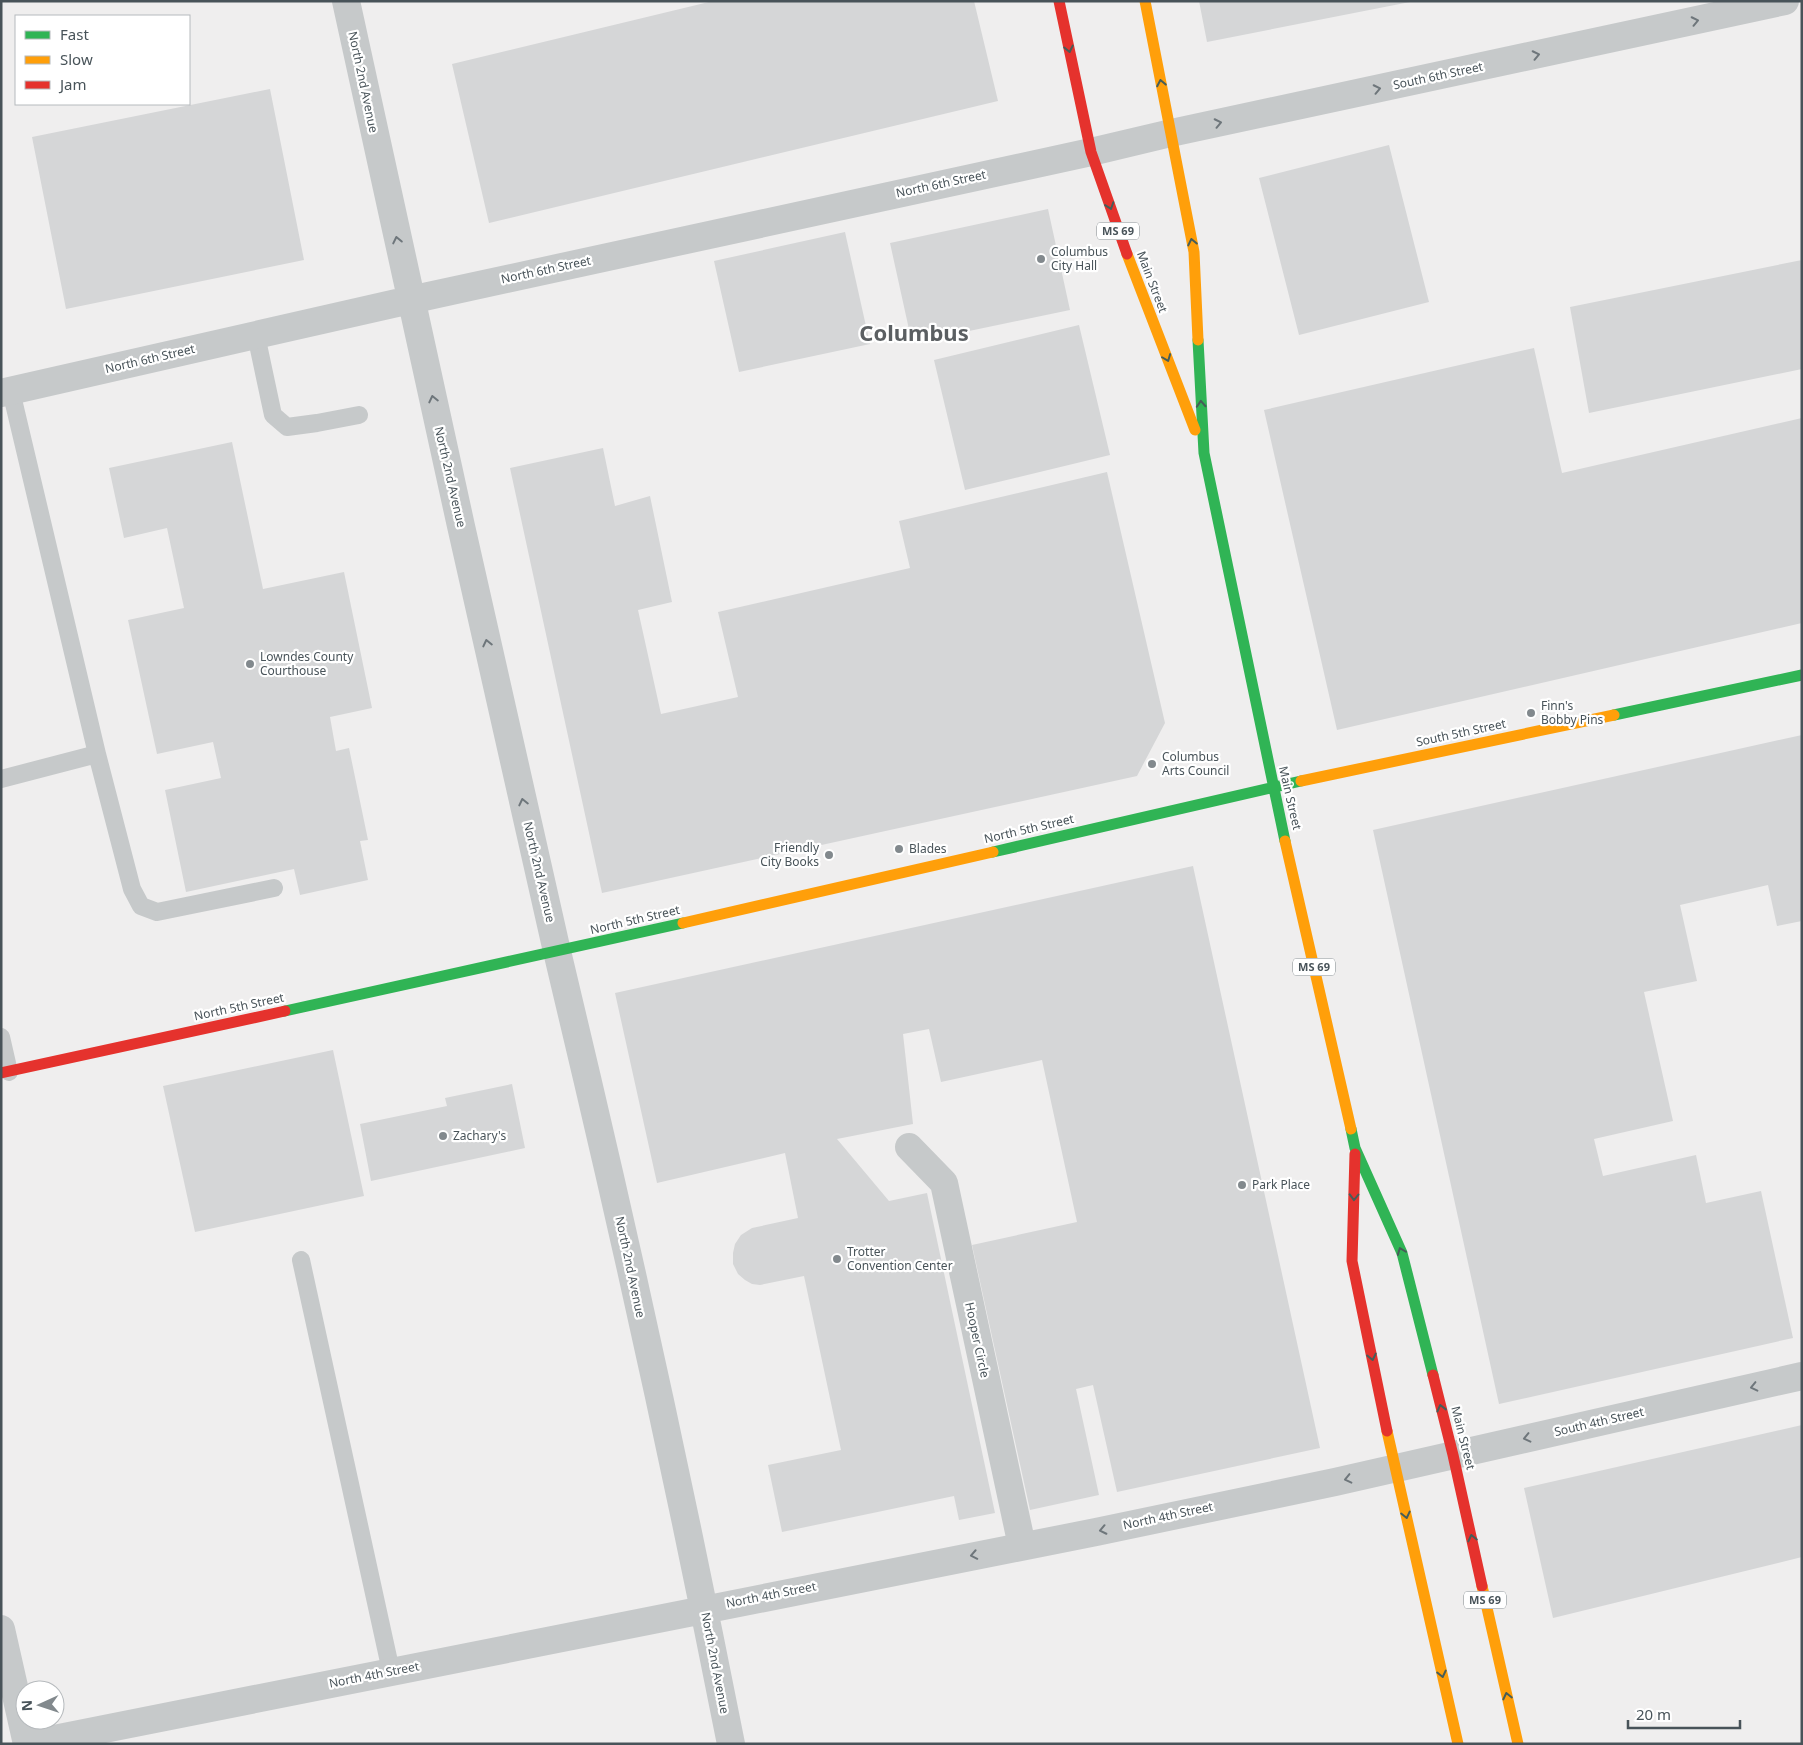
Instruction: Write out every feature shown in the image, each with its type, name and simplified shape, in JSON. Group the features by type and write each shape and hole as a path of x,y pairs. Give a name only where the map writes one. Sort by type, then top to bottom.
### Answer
{"main road":[{"name":"Main Street","path":"1059,1 1091,152 1131,266 1204,453"},
{"name":"Main Street","path":"1145,1 1194,252 1204,453 1273,787 1355,1148 1402,1253 1454,1455 1518,1744"},
{"name":"South 5th Street","path":"1273,787 1802,676"},
{"name":"North 5th Street","path":"5,1073 557,952 1273,787"},
{"name":"Main Street","path":"1355,1148 1352,1260 1395,1468 1458,1744"}],"street":[{"name":"North 2nd Avenue","path":"346,1 410,300 557,952 600,1132 704,1609 731,1744"},
{"name":"South 6th Street","path":"1091,152 1170,133 1785,1"},
{"name":"North 6th Street","path":"6,392 410,300 1091,152"},
{"name":"Hooper Circle","path":"909,1147 944,1183 1022,1546"},
{"name":"South 4th Street","path":"1395,1468 1802,1376"},
{"name":"North 4th Street","path":"28,1744 1022,1546 1395,1468"},
{"path":"1,1629 28,1744"}],"lane":[{"path":"256,335 273,415 288,427 359,415"},
{"path":"6,392 132,890 141,906 157,912 274,888"},
{"path":"1,778 97,754"},
{"path":"1,1037 5,1073"},
{"path":"301,1260 391,1671"}],"building":[{"path":"713,1 974,1 998,101 489,223 452,64"},
{"path":"1199,1 1410,1 1410,2 1207,42"},
{"path":"270,89 304,260 66,309 32,137"},
{"path":"1389,145 1429,302 1299,335 1259,178"},
{"path":"1048,209 1070,310 912,343 890,243"},
{"path":"845,232 870,344 739,372 714,261"},
{"path":"1802,260 1802,369 1589,413 1570,307"},
{"path":"1079,325 1110,455 965,490 934,360"},
{"path":"1534,348 1562,473 1802,418 1802,623 1337,730 1264,410"},
{"name":"Lowndes County Courthouse","path":"232,442 263,589 344,572 372,708 330,717 336,751 349,748 368,840 360,841 368,880 300,895 294,869 186,892 165,790 221,778 213,742 157,754 128,620 184,608 167,528 124,538 109,468"},
{"path":"603,448 615,506 650,496 672,602 638,610 661,714 738,697 718,612 910,568 899,521 1107,472 1165,723 1137,776 602,893 510,468"},
{"path":"1802,735 1802,921 1777,926 1768,885 1680,905 1697,981 1644,992 1673,1121 1594,1139 1603,1176 1696,1155 1706,1203 1761,1191 1793,1338 1499,1404 1373,830"},
{"path":"1193,866 1320,1448 1117,1492 1093,1385 1076,1389 1099,1495 1030,1510 972,1245 1077,1222 1042,1060 941,1082 929,1029 903,1034 913,1124 837,1139 889,1201 927,1193 995,1513 959,1520 954,1496 782,1532 768,1465 841,1450 804,1276 760,1285 752,1284 738,1274 733,1264 735,1244 741,1235 752,1228 798,1218 785,1153 657,1183 615,993"},
{"path":"333,1050 364,1196 195,1232 163,1086"},
{"name":"Zachary's","path":"512,1084 525,1148 371,1181 360,1124 447,1106 445,1098"},
{"path":"1802,1425 1802,1557 1553,1618 1524,1488"}],"traffic: fast":[{"path":"1198,340 1204,453 1285,841"},
{"path":"1614,715 1802,675"},
{"path":"993,852 1301,781"},
{"path":"285,1011 683,923"},
{"path":"1351,1129 1355,1148 1402,1253 1433,1375"}],"traffic: slow":[{"path":"1145,1 1194,252 1198,340"},
{"path":"1127,254 1195,430"},
{"path":"1301,781 1614,715"},
{"path":"1285,841 1351,1129"},
{"path":"683,923 993,852"},
{"path":"1387,1431 1458,1744"},
{"path":"1482,1586 1518,1744"}],"traffic: jam":[{"path":"1059,1 1091,152 1127,254"},
{"path":"1,1073 285,1011"},
{"path":"1355,1154 1352,1261 1387,1431"},
{"path":"1433,1375 1482,1586"}],"place":[{"name":"Columbus City Hall","path":"1041,259"},
{"name":"Lowndes County Courthouse","path":"250,664"},
{"name":"Finn's Bobby Pins","path":"1531,713"},
{"name":"Columbus Arts Council","path":"1152,764"},
{"name":"Blades","path":"899,849"},
{"name":"Friendly City Books","path":"829,855"},
{"name":"Zachary's","path":"443,1136"},
{"name":"Park Place","path":"1242,1185"},
{"name":"Trotter Convention Center","path":"837,1259"}],"district":[{"name":"Columbus","path":"914,333"}]}
